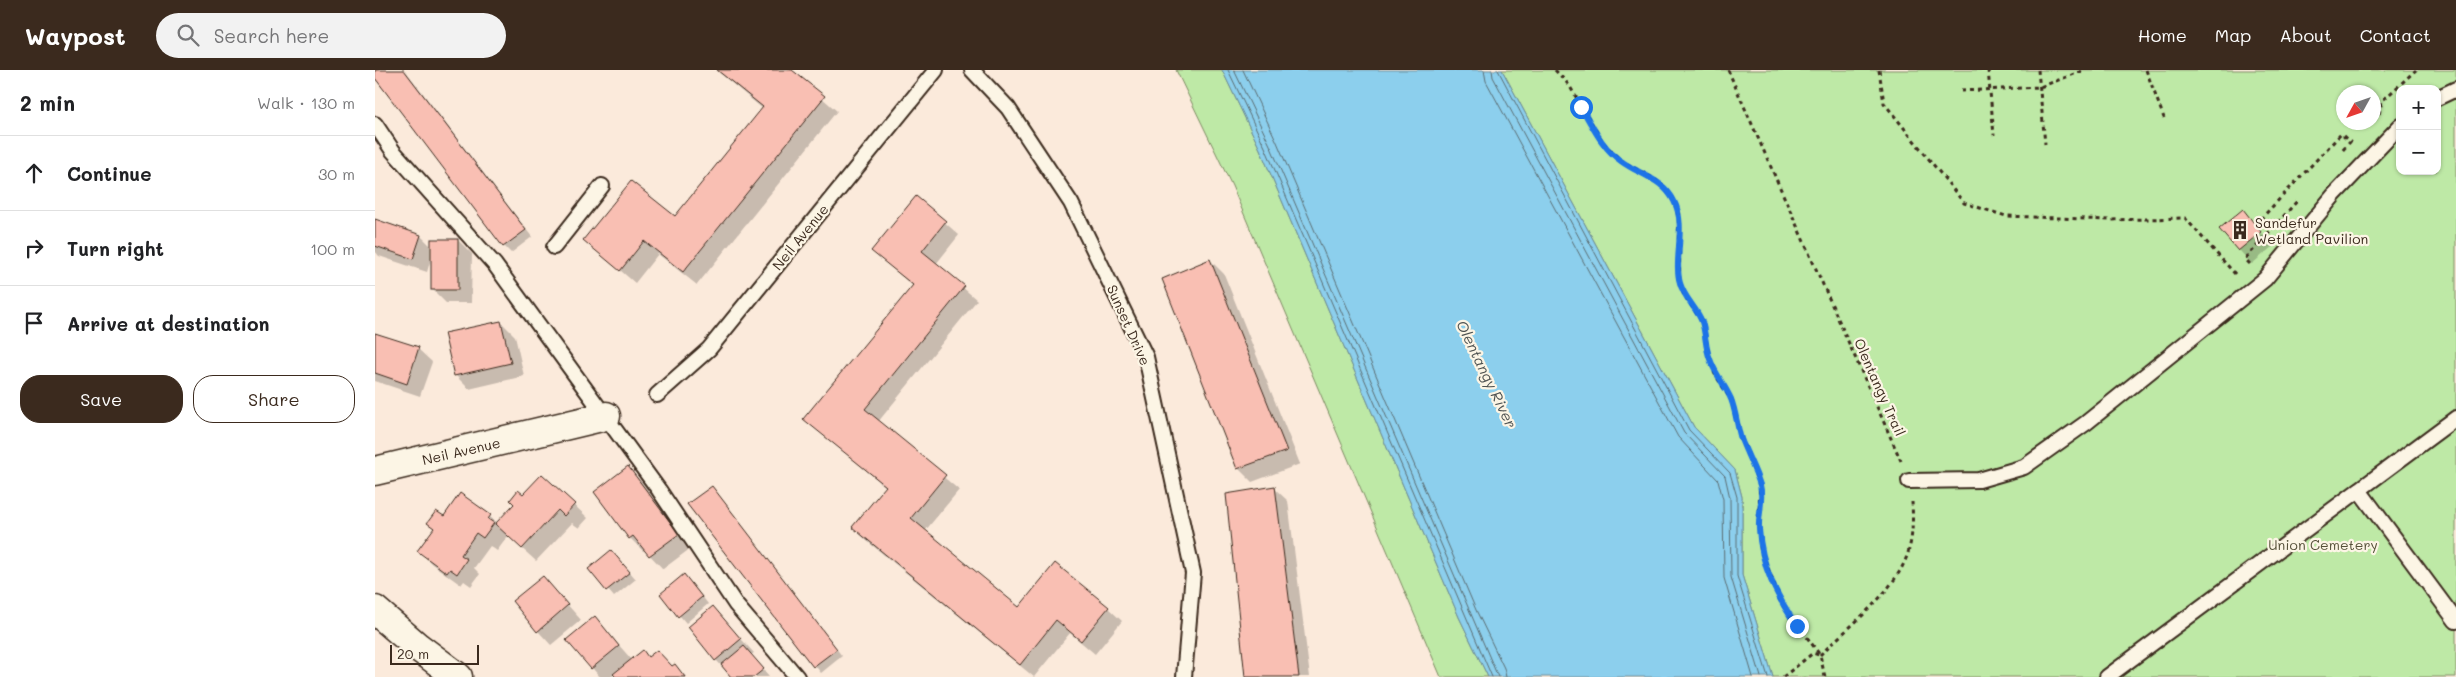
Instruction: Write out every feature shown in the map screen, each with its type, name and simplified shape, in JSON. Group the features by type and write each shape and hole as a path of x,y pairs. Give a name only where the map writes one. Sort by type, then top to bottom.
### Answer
{"street":[{"name":"Neil Avenue","path":"375,471 606,416"},
{"path":"375,610 418,647 458,677"}],"lane":[{"name":"Neil Avenue","path":"657,395 709,348 936,70"},
{"name":"Sunset Drive","path":"972,70 1008,108 1071,203 1146,357 1193,573 1184,677"},
{"path":"2441,96 2456,89"},
{"path":"375,124 393,151 495,265 659,490 736,605 797,677"},
{"path":"1909,481 1979,480 2024,467 2086,423 2265,279 2334,195 2396,130"},
{"path":"554,247 602,186"},
{"path":"2107,677 2456,418"},
{"path":"2359,490 2456,621"}],"path":[{"path":"1555,70 1569,85 1607,148 1621,161 1654,179 1666,189 1675,202 1679,218 1679,281 1684,294 1702,320 1709,356 1715,374 1726,388 1732,401 1741,438 1760,486 1759,529 1761,551 1781,602 1820,655 1825,677"},
{"name":"Olentangy Trail","path":"1728,70 1912,488 1913,527 1907,556 1890,586 1820,655 1813,653 1783,677"},
{"path":"1879,70 1884,103 1964,203 2006,216 2110,220 2185,218 2250,291"},
{"path":"1988,70 1994,135"},
{"path":"2038,70 2045,144"},
{"path":"1961,91 2040,87 2085,70"},
{"path":"2146,70 2164,118"},
{"path":"2255,225 2341,134 2350,142 2337,157"},
{"path":"2265,279 2245,259 2304,194"}],"green space":[{"path":"1176,70 1222,70 1260,149 1459,617 1488,677 1441,677 1232,186"},
{"name":"Union Cemetery","path":"1502,70 2456,70 2456,677 1773,677 1742,575 1742,497 1735,470 1694,427"}],"water":[{"name":"Olentangy River","path":"1222,70 1502,70 1694,427 1735,470 1742,497 1742,575 1773,677 1488,677 1459,617 1260,149"}],"building":[{"path":"375,70 404,70 526,230 503,247 375,78"},
{"path":"717,70 792,70 825,96 683,272 644,241 620,271 583,240 631,181 675,216 763,107"},
{"path":"916,196 946,221 922,251 965,286 865,409 946,475 911,518 1019,607 1055,563 1109,607 1081,641 1056,620 1020,665 852,527 886,486 803,419 913,285 871,251"},
{"name":"Sandefur Wetland Pavilion","path":"2243,209 2261,232 2238,251 2219,229"},
{"path":"375,219 421,235 413,259 375,246"},
{"path":"431,239 458,239 458,290 431,290"},
{"path":"1210,259 1287,451 1237,469 1162,279"},
{"path":"501,321 511,363 454,376 444,333"},
{"path":"375,333 419,347 407,384 375,373"},
{"path":"628,466 679,534 649,556 633,536 629,539 594,492"},
{"path":"542,474 575,504 564,516 558,510 522,549 495,524 514,504 510,500 518,490 523,494"},
{"path":"712,486 837,649 813,667 687,504"},
{"path":"1275,486 1299,677 1245,677 1226,494"},
{"path":"460,493 491,515 488,519 494,523 483,538 476,533 461,555 467,559 457,574 450,569 447,573 417,551 434,528 427,523 436,511 444,516"},
{"path":"611,550 630,572 606,591 588,569"},
{"path":"684,574 702,597 678,617 660,594"},
{"path":"543,576 568,605 537,632 512,601"},
{"path":"713,606 741,639 715,661 688,627"},
{"path":"595,616 619,646 591,669 566,640"},
{"path":"744,646 764,669 754,677 731,677 721,665"},
{"path":"643,650 648,657 657,650 672,666 675,664 685,677 616,677 613,674"}],"place":[{"name":"Sandefur Wetland Pavilion","path":"2240,230"}],"route":[{"path":"1581,107 1603,143 1611,152 1621,161 1654,179 1666,189 1675,202 1679,218 1679,281 1684,294 1702,320 1709,356 1715,374 1726,388 1732,401 1741,438 1760,486 1759,529 1761,551 1781,602 1797,626"}]}
